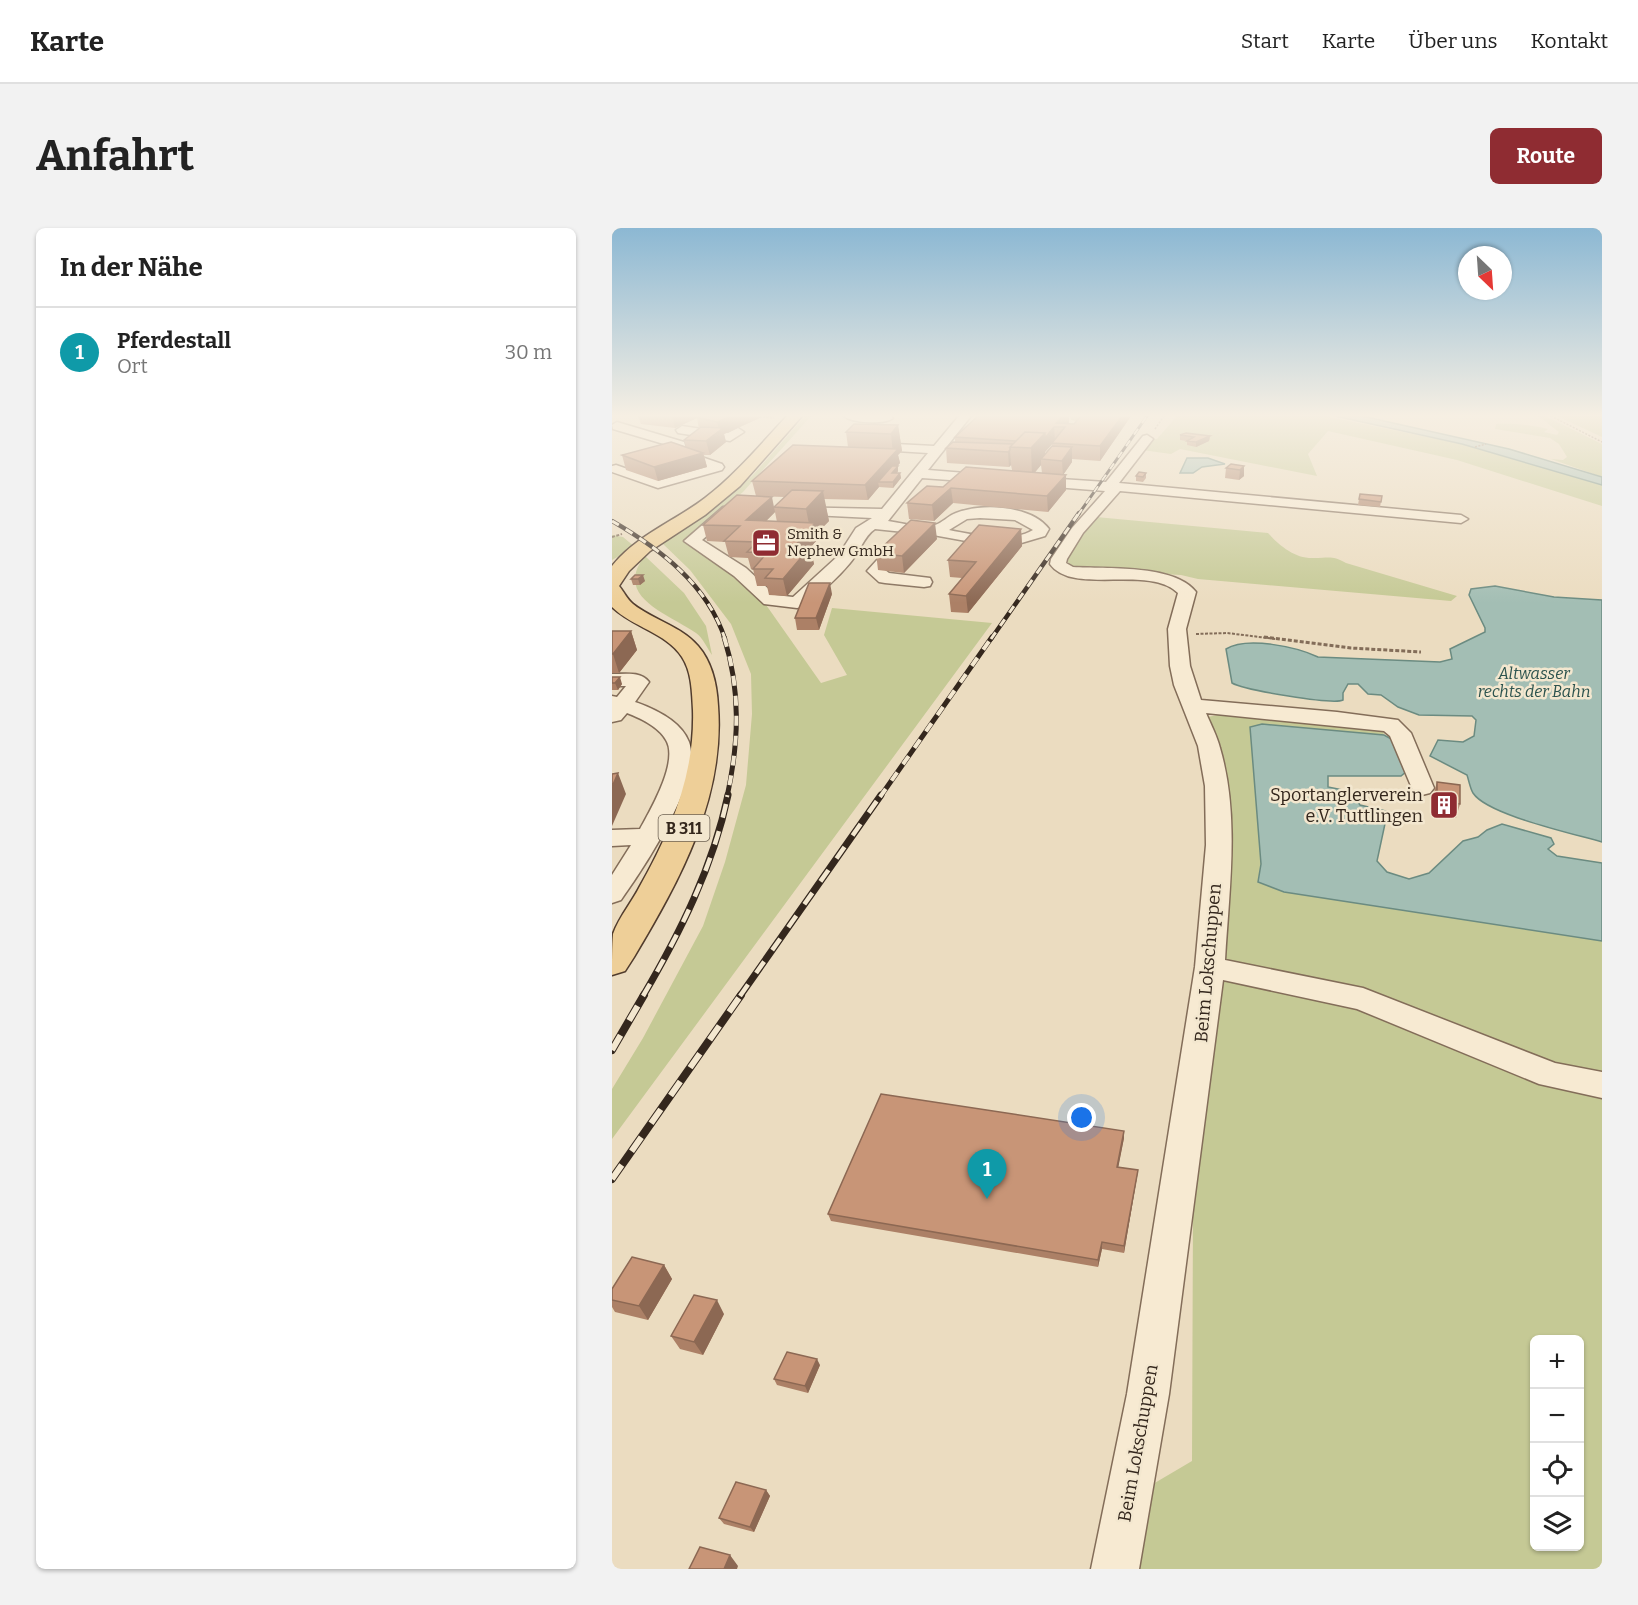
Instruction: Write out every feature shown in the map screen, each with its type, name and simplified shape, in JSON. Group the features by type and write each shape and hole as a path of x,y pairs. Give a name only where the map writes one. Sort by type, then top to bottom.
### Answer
{"main road":[{"name":"B 311","path":"612,962 677,849 704,768 708,736 702,679 695,658 676,637 623,608 613,593 620,566 632,555 711,502 738,479"}],"street":[{"path":"643,479 658,484 677,479"},
{"path":"885,509 903,479"},
{"path":"747,508 728,510 692,541 740,572 770,600 797,603 842,562 867,527 917,479"},
{"path":"1027,479 1109,488 1167,491 1461,519"},
{"path":"1109,488 1116,479"},
{"path":"1150,480 1166,483 1170,486 1167,491"},
{"path":"906,491 928,490 946,482 952,483 947,489"},
{"name":"Beim Lokschuppen","path":"1109,488 1113,491 1077,531 1058,564 1065,570 1073,572 1155,577 1181,584 1187,592 1180,612 1178,634 1180,666 1192,706 1209,746 1218,786 1219,845 1210,968 1148,1394 1115,1569"},
{"path":"783,506 885,509"},
{"path":"867,527 934,530 947,535 1015,541 1034,537 1040,533 1041,529 1029,518 983,513 962,516 934,530"},
{"path":"915,529 875,571 885,578 924,582"},
{"path":"612,680 639,682 614,711 660,721 679,741 681,760 663,811 650,836 621,871 612,894"},
{"path":"1192,706 1337,718 1390,725 1400,733 1422,788"},
{"path":"612,838 650,836"},
{"path":"1210,968 1363,999 1551,1075 1602,1085"}],"path":[{"path":"612,537 622,534"},
{"path":"1178,634 1227,633 1351,648 1421,652"}],"green space":[{"path":"749,479 755,479 743,492 685,539 739,576 764,602 821,683 847,675 824,635 832,608 992,623 612,1139 612,1089 643,1038 703,926 725,862 746,785 752,714 751,674 731,624 690,570 662,543 715,507"},
{"path":"1516,479 1580,479 1602,485 1602,506"},
{"path":"1096,517 1268,533 1282,546 1300,556 1334,558 1457,596 1451,601 1198,579 1181,575 1084,570 1069,565 1067,558"},
{"path":"612,535 623,537 635,547 612,560"},
{"path":"645,556 684,593 706,626 712,655 698,635 659,611 640,593 635,583 637,570"},
{"path":"1234,712 1382,727 1384,735 1262,724 1261,864 1258,882 1284,892 1602,941 1602,1569 1138,1569 1153,1484 1192,1461 1193,1210 1188,1186 1227,884 1202,718"}],"water":[{"path":"1580,479 1602,479 1602,485"},
{"name":"Altwasser rechts der Bahn","path":"1495,586 1554,597 1602,600 1602,842 1533,823 1495,809 1473,793 1467,775 1430,756 1438,740 1463,742 1474,736 1476,720 1472,716 1419,715 1398,707 1381,695 1368,694 1358,684 1348,684 1343,693 1343,700 1336,701 1288,696 1232,683 1226,649 1246,643 1272,644 1318,657 1440,662 1452,659 1450,649 1485,632 1469,595 1471,589"},
{"path":"1262,724 1384,735 1395,741 1407,771 1401,776 1328,776 1328,787 1363,794 1358,802 1360,805 1390,812 1386,819 1377,861 1387,872 1409,879 1429,873 1463,841 1478,837 1487,830 1502,824 1551,838 1554,844 1548,849 1557,856 1602,863 1602,941 1284,892 1258,882 1261,864 1250,727"}],"building":[{"path":"755,479 871,479 865,485 752,481"},
{"path":"881,479 896,479 893,482 878,482"},
{"path":"953,479 1063,479 1047,496 951,488 932,505 907,503 927,486 943,487"},
{"path":"792,490 823,491 806,509 774,507"},
{"path":"1360,494 1382,496 1381,502 1359,499"},
{"path":"737,495 772,497 746,520 815,523 794,547 810,547 783,579 765,578 773,569 753,569 767,553 747,552 757,542 724,541 740,526 703,525"},
{"path":"911,520 935,523 902,556 876,553"},
{"path":"979,525 1021,529 966,596 949,594 976,562 948,560"},
{"path":"635,575 643,575 638,579 631,579"},
{"path":"809,583 830,583 816,618 795,618"},
{"path":"612,631 631,631 613,654 612,654"},
{"path":"612,677 620,677 612,683"},
{"path":"618,773 612,787 612,774"},
{"path":"1437,782 1460,785 1460,804 1444,802 1444,798 1437,797"},
{"path":"881,1094 1124,1131 1117,1167 1138,1170 1124,1246 1102,1242 1098,1260 828,1214"},
{"path":"632,1257 664,1265 639,1306 612,1300 612,1289"},
{"path":"694,1295 717,1300 694,1342 671,1336"},
{"path":"787,1352 817,1359 805,1386 774,1379"},
{"path":"736,1482 766,1490 750,1527 719,1518"},
{"path":"700,1547 730,1555 724,1569 689,1569"}],"railway":[{"path":"1078,515 1103,479"},
{"path":"991,639 1079,513"},
{"path":"612,521 664,556 680,570 706,601 725,639"},
{"path":"724,637 730,657 736,697 736,736 727,797"},
{"path":"880,797 992,637"},
{"path":"643,996 694,899 714,848 728,795"},
{"path":"740,996 881,795"},
{"path":"612,1050 644,995"},
{"path":"612,1179 741,995"}],"place":[{"name":"Smith & Nephew GmbH","path":"766,543"},
{"name":"Sportanglerverein e.V. Tuttlingen","path":"1444,805"},
{"name":"Pferdestall","path":"987,1199"}]}
